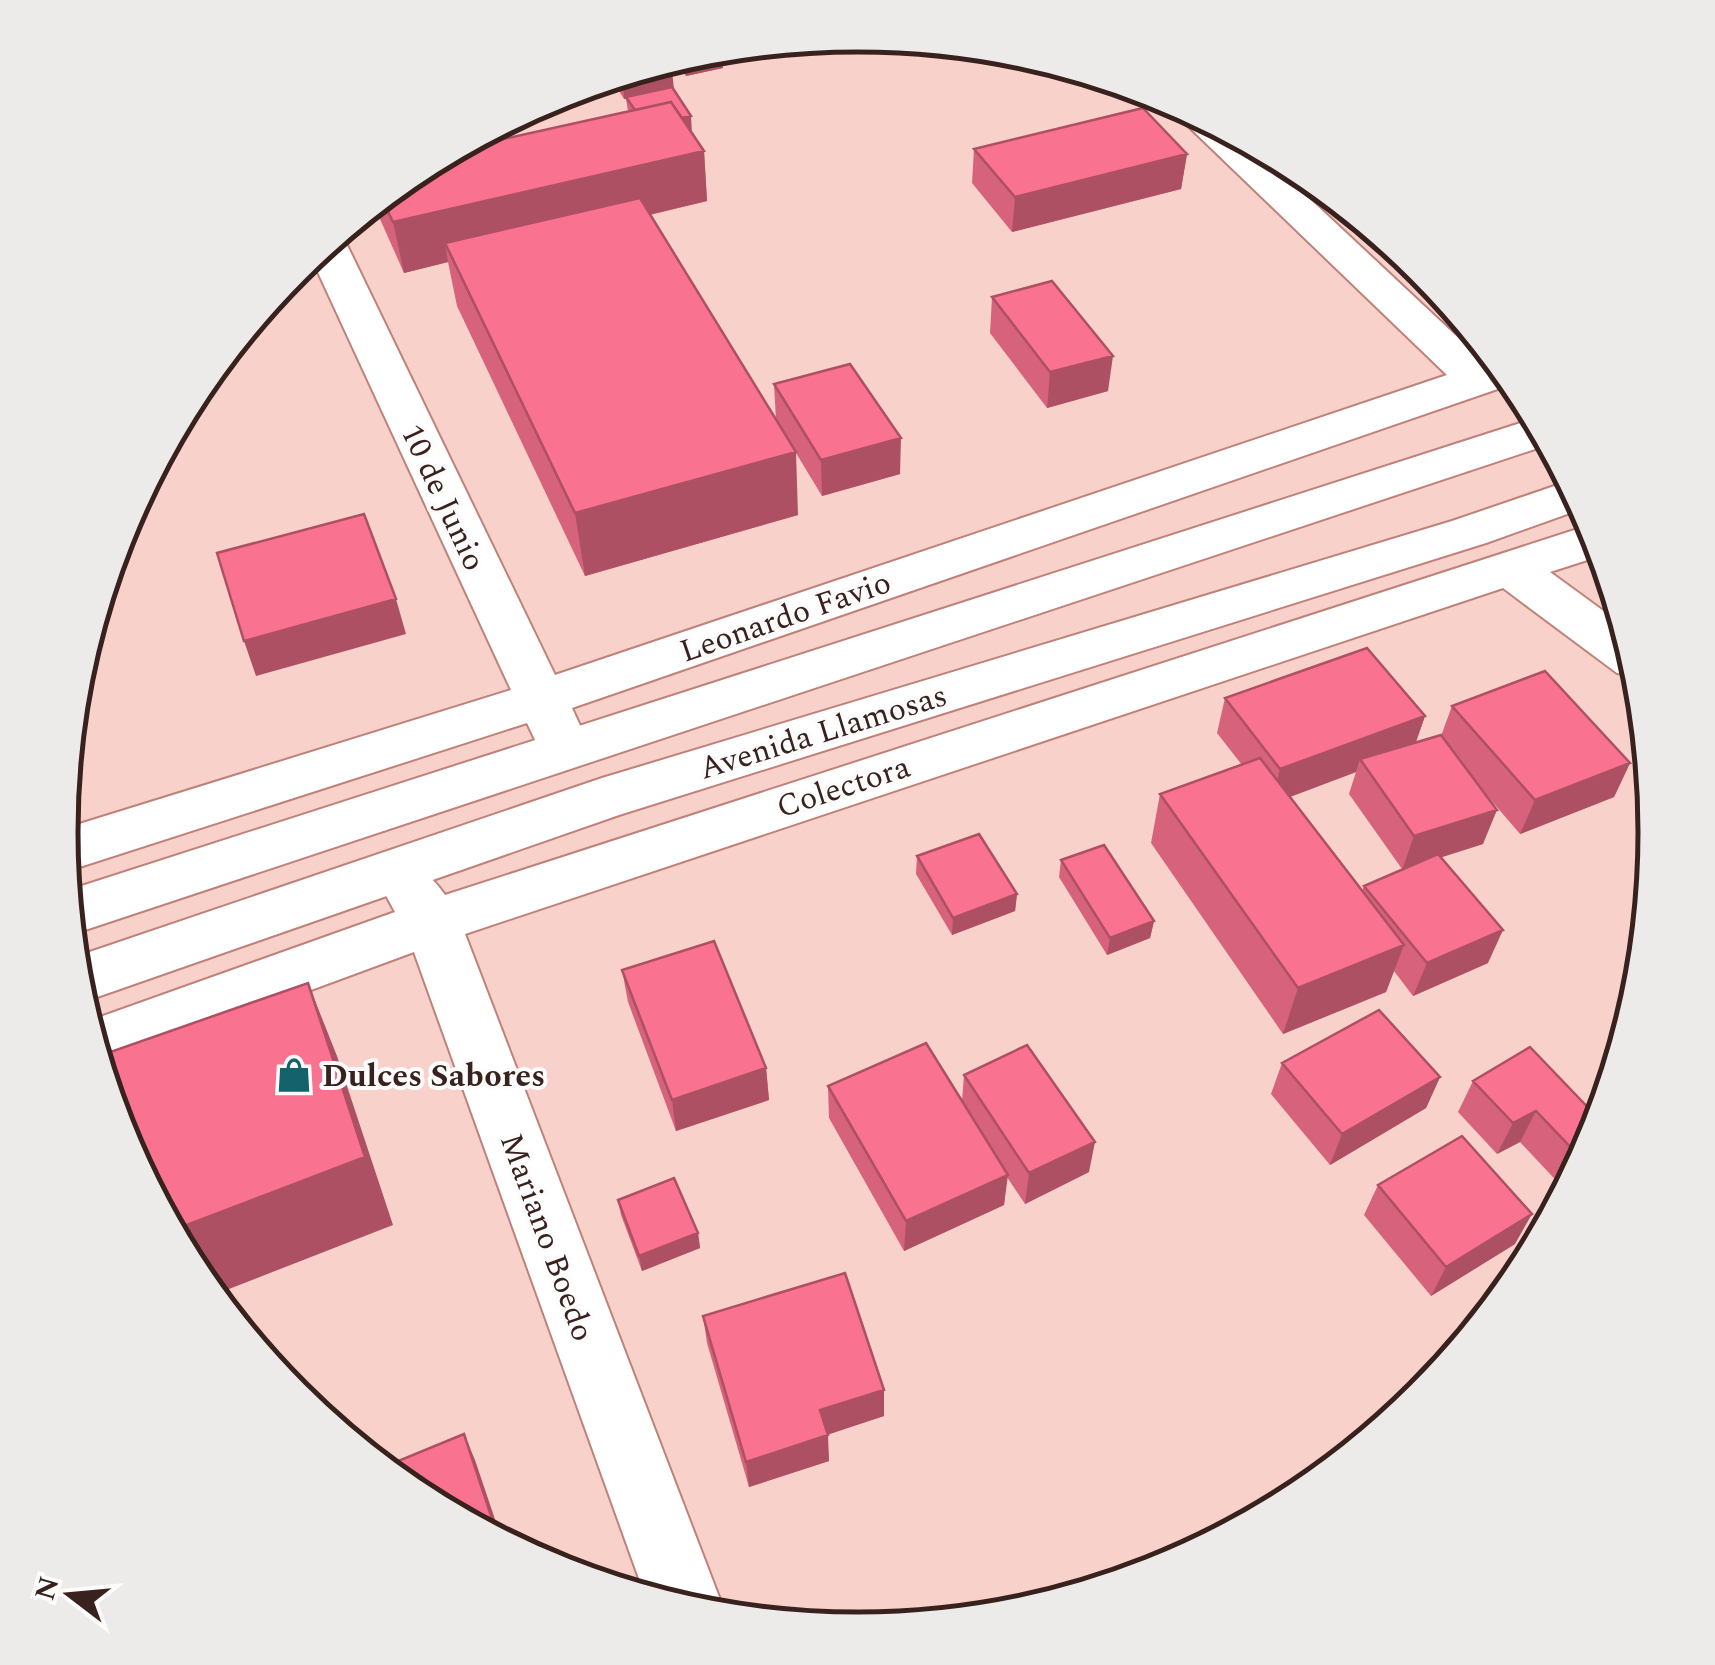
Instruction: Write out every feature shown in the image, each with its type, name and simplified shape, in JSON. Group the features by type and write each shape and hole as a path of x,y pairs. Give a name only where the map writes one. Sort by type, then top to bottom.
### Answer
{"main road":[{"path":"1241,154 1484,369"},
{"name":"10 de Junio","path":"331,257 566,750"},
{"name":"Leonardo Favio","path":"78,846 539,700 1490,377"},
{"name":"Avenida Llamosas","path":"81,909 1529,436"},
{"name":"Avenida Llamosas","path":"90,975 621,793 1469,532 1562,499"},
{"name":"Colectora","path":"106,1040 432,922 1582,544"},
{"path":"1510,568 1615,646"},
{"name":"Mariano Boedo","path":"398,869 432,922 680,1592"}],"building":[{"path":"672,87 691,116 682,118 671,102 635,110 626,97"},
{"path":"671,102 704,151 393,222 388,211 424,184 501,140"},
{"path":"1143,108 1187,154 1015,197 974,149"},
{"path":"640,198 796,452 575,513 445,243"},
{"path":"1052,281 1113,356 1050,372 992,297"},
{"path":"850,364 901,438 821,460 774,384"},
{"path":"364,514 396,599 244,641 217,553"},
{"path":"1367,648 1425,716 1280,769 1225,698"},
{"path":"1545,671 1630,763 1535,800 1452,706"},
{"path":"1441,735 1497,810 1414,836 1360,759"},
{"path":"1260,758 1404,945 1298,988 1160,794"},
{"path":"979,834 1017,894 953,918 917,856"},
{"path":"1104,845 1154,921 1110,938 1061,860"},
{"path":"1438,854 1503,930 1427,963 1364,886"},
{"path":"714,941 766,1068 672,1100 622,970"},
{"path":"308,983 365,1157 184,1226 137,1131 110,1052"},
{"path":"1379,1010 1440,1077 1342,1134 1282,1063"},
{"path":"926,1043 1008,1175 906,1221 828,1086"},
{"path":"1027,1045 1095,1142 1029,1173 964,1075"},
{"path":"1530,1047 1587,1107 1571,1147 1536,1111 1513,1123 1473,1081"},
{"path":"1462,1136 1532,1214 1446,1267 1378,1185"},
{"path":"674,1178 698,1233 639,1256 618,1200"},
{"path":"845,1273 884,1390 820,1410 828,1435 746,1462 703,1316"},
{"path":"464,1434 493,1522 424,1481 397,1461"}],"place":[{"name":"Dulces Sabores","path":"294,1075"}]}
